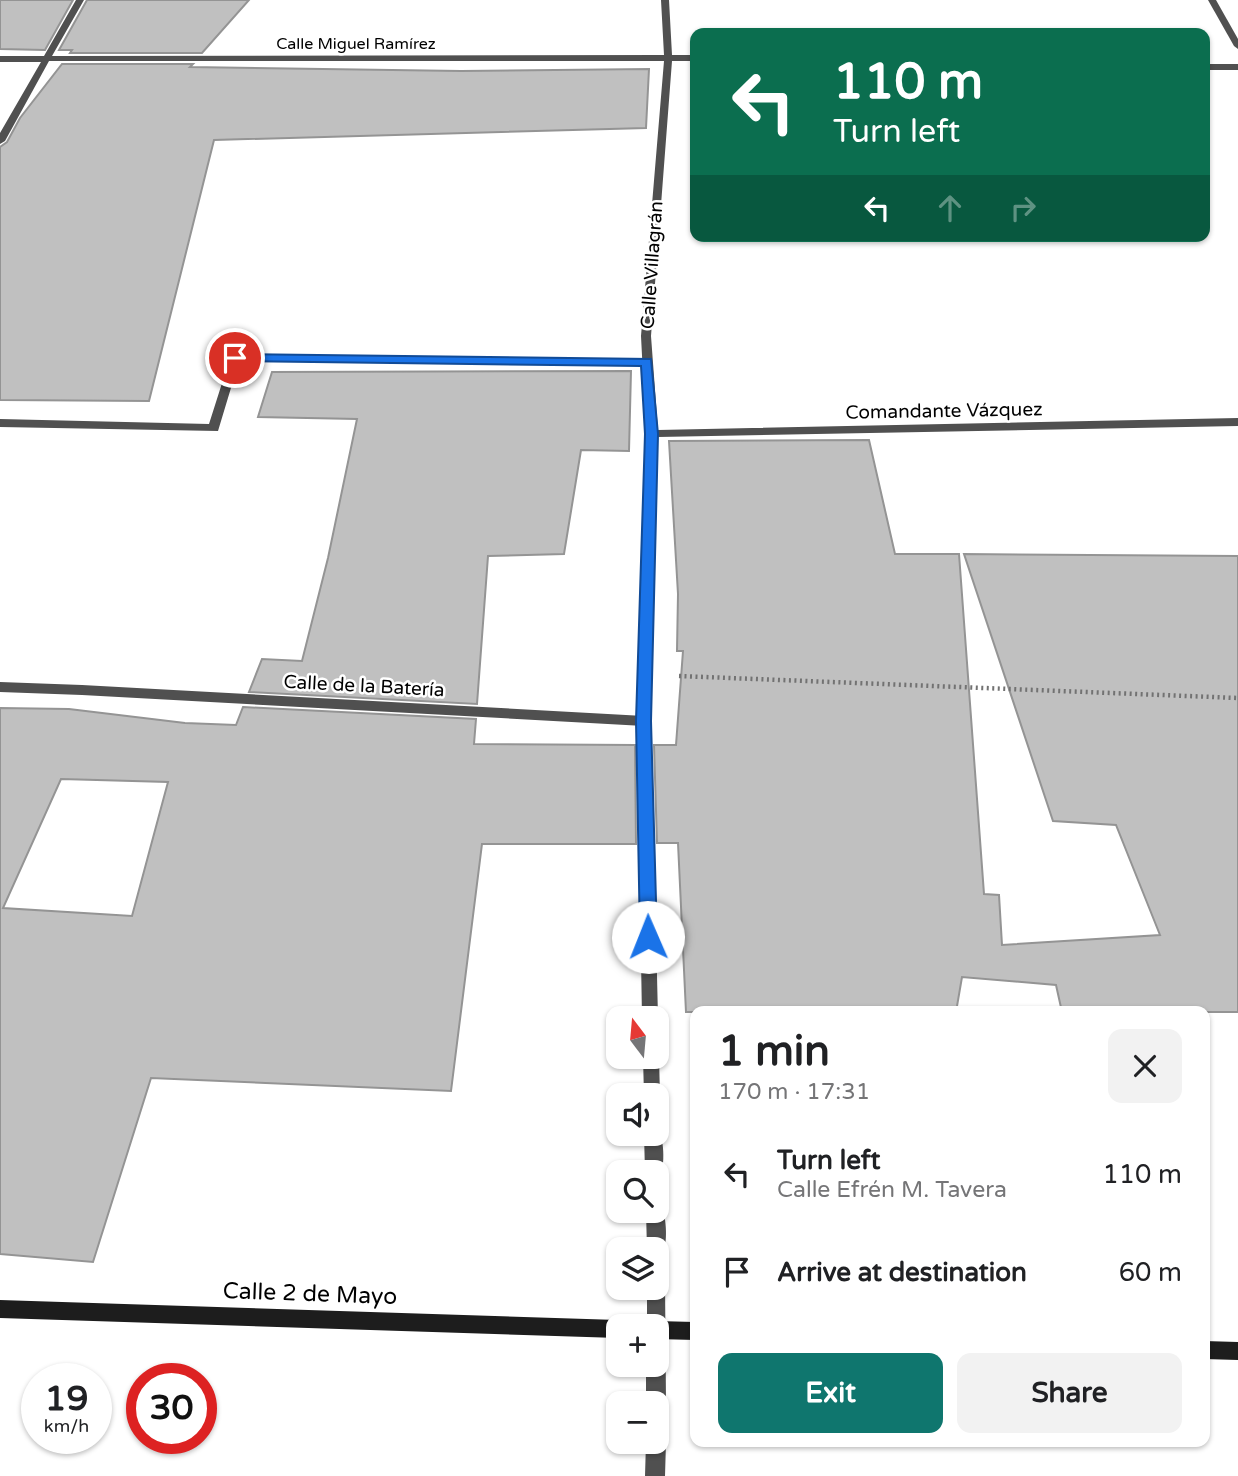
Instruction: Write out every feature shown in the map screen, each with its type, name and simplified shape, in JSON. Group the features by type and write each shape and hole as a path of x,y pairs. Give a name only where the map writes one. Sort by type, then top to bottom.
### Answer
{"main road":[{"name":"Calle 2 de Mayo","path":"0,1309 606,1328"},
{"path":"669,1330 690,1331"},
{"path":"1210,1350 1238,1351"}],"street":[{"path":"0,141 80,0"},
{"name":"Calle Villagrán","path":"650,1006 643,721 652,434 646,336 667,58 665,0"},
{"path":"1212,0 1238,46"},
{"name":"Calle Miguel Ramírez","path":"0,59 690,58"},
{"path":"1210,67 1238,67"},
{"path":"0,422 214,428 235,358 647,362"},
{"name":"Comandante Vázquez","path":"652,434 1238,422"},
{"name":"Calle de la Batería","path":"0,687 643,721"},
{"path":"655,1476 656,1454"}],"path":[{"path":"645,675 1238,698"}],"building":[{"path":"0,0 73,0 45,50 0,49"},
{"path":"87,0 249,0 202,53 70,53 72,50 59,50"},
{"path":"62,64 193,64 190,67 461,71 649,69 646,128 214,140 149,401 0,400 0,147 7,142 20,118"},
{"path":"631,371 629,451 581,450 564,554 488,556 477,704 249,692 262,659 302,661 328,558 357,419 258,417 272,372"},
{"path":"869,440 895,554 959,554 984,894 999,895 1002,945 1160,935 1116,825 1053,821 964,554 1238,556 1238,1012 1210,1012 1210,1006 1061,1006 1056,985 962,977 957,1006 690,1006 690,1012 686,1012 678,843 657,843 654,745 676,745 683,651 677,651 678,594 669,441"},
{"path":"243,707 476,719 474,744 635,745 636,844 482,844 451,1091 151,1078 93,1262 0,1254 0,708 69,709 185,723 236,725","holes":["61,779 168,782 132,916 3,908"]}],"route":[{"path":"235,358 647,362 652,434 643,721 648,937"}]}
